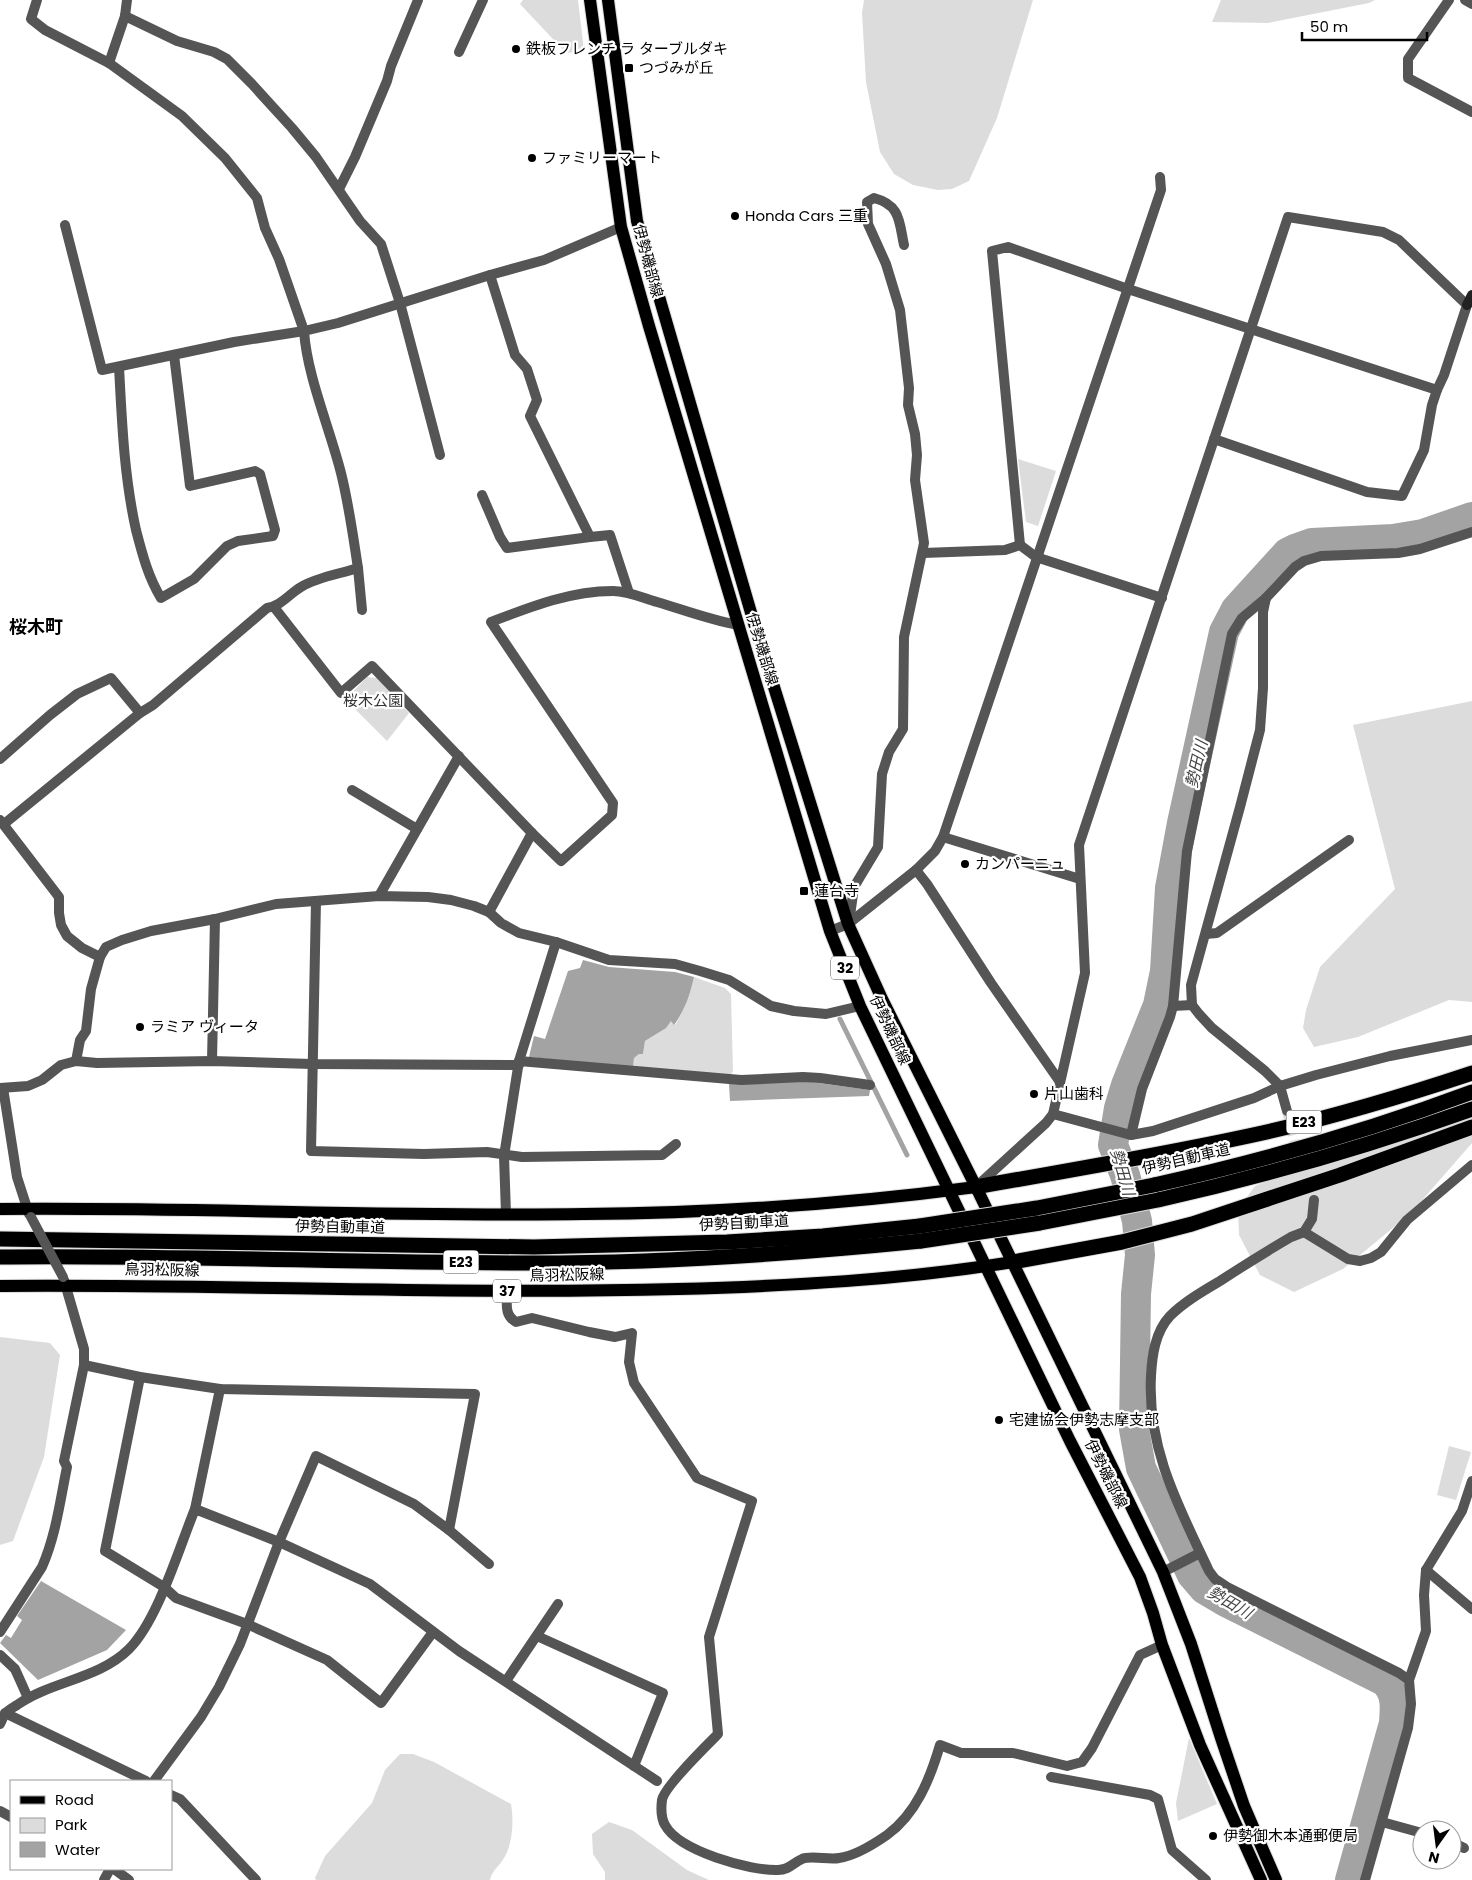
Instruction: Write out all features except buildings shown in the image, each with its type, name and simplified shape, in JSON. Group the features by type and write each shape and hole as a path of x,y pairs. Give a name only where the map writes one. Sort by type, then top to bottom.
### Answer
{"highway":[{"name":"E23","path":"976,1187 1114,1163 1272,1130 1411,1093 1472,1074"},
{"name":"伊勢自動車道","path":"0,1257 534,1263 632,1262 814,1252 920,1233 1221,1170 1318,1144 1406,1116 1472,1092"},
{"name":"伊勢自動車道","path":"0,1239 534,1247 612,1246 920,1233 1040,1223 1158,1200 1294,1167 1404,1133 1472,1109"},
{"path":"1012,1262 1122,1242 1153,1234 1262,1202 1431,1144 1472,1127"}],"main road":[{"name":"伊勢磯部線","path":"590,0 621,227 830,931 860,1006 1070,1441 1140,1577 1153,1612 1162,1645 1200,1745 1261,1880"},
{"name":"伊勢磯部線","path":"608,0 637,221 754,623 848,924 882,999 1012,1262 1168,1569 1244,1806 1276,1880"},
{"path":"0,1208 28,1213 604,1214 745,1208 976,1187"},
{"name":"鳥羽松阪線","path":"0,1286 65,1281 507,1292 637,1290 790,1284 1012,1262"}],"street":[{"path":"37,0 31,19 45,30 109,63 182,116 225,158 257,198 265,228 282,266 304,332 314,382 346,498 358,568 362,610"},
{"path":"109,63 125,16 127,0"},
{"path":"339,189 387,81 391,66 418,0"},
{"path":"459,52 483,0"},
{"path":"1449,0 1408,59 1408,78 1472,112"},
{"path":"1465,0 1472,4"},
{"path":"125,16 177,41 214,52 226,59 292,128 339,189 360,221 381,244 400,303 440,455"},
{"path":"830,931 848,924 916,870 935,851 943,837 1161,190 1160,178"},
{"path":"848,924 854,888 878,847 882,774 889,752 903,729 904,637 924,543 915,480 915,434 908,405 909,388 900,310 886,264 868,224 866,202 874,198 886,201 897,212 904,245"},
{"path":"976,1187 1046,1123 1053,1114 1085,973 1079,846 1250,329 1266,289 1288,217 1383,232 1399,240 1470,300 1432,406 1424,450 1402,496 1367,492 1214,439"},
{"path":"65,226 102,370 234,342 304,332 338,323 544,260 621,227"},
{"path":"1162,598 1036,558 1020,546 992,251 1008,247 1128,289 1438,390"},
{"path":"490,275 515,354 527,369 537,400 530,416 590,537"},
{"path":"119,367 124,460 132,513 142,555 161,598 194,579 227,546 238,541 273,536 275,530 260,474 255,470 190,486 174,355"},
{"path":"482,496 500,537 507,548 610,535 629,593"},
{"path":"1129,1134 1142,1088 1173,1006 1188,851 1232,634 1242,618 1266,598 1295,567 1310,558 1398,554 1472,532"},
{"path":"923,553 1005,550 1020,546"},
{"path":"100,957 82,948 67,936 61,925 59,897 2,822 140,713 153,705 267,608 274,607 301,587 358,568"},
{"path":"274,607 341,693 372,666 561,861 612,815 613,803 491,622 550,601 576,595 613,591 629,593 715,620 738,625"},
{"path":"1266,598 1262,612 1263,688 1260,730 1191,985 1192,1005 1212,1028 1265,1071 1280,1086 1287,1111"},
{"path":"0,759 77,694 111,678 140,713"},
{"path":"380,896 459,756"},
{"path":"352,790 417,829"},
{"path":"489,912 532,833"},
{"path":"943,837 1080,879"},
{"path":"1206,934 1217,933 1349,840"},
{"path":"916,870 1060,1082"},
{"path":"76,1061 80,1040 86,1031 91,989 100,957 106,947 151,931 215,919 276,904 380,896 450,900 489,912 501,923 520,933 556,942 609,960 675,964 700,970 729,980 755,998 779,1008 826,1014 860,1006"},
{"path":"316,901 312,1151 424,1154 487,1152 504,1156 522,1157 662,1154 676,1144"},
{"path":"212,1062 215,919"},
{"path":"506,1214 504,1156 519,1063 556,942"},
{"path":"1173,1006 1192,1005"},
{"path":"1053,1114 1100,1128 1129,1134 1153,1131 1254,1098 1280,1086 1316,1075 1390,1056 1472,1040"},
{"path":"0,1632 42,1567 51,1546 67,1468 64,1461 84,1365 84,1349 65,1281 28,1213 17,1177 2,1088 28,1086 42,1080 61,1065 76,1061 97,1063 212,1062 312,1064 519,1063 741,1080 820,1078 870,1085"},
{"path":"1304,1232 1348,1259 1360,1261 1371,1258 1381,1252 1407,1220 1472,1165"},
{"path":"1314,1200 1312,1219 1304,1232 1291,1237 1203,1291 1170,1317 1156,1340 1151,1366 1151,1415 1157,1446 1169,1486 1198,1554 1212,1575 1227,1587 1399,1673 1409,1680"},
{"path":"507,1292 509,1318 516,1322 532,1318 615,1337 632,1333 629,1362 634,1383 696,1478 752,1501 709,1637 718,1734 662,1797 661,1818 666,1827 684,1843 738,1865 768,1870 786,1869 802,1859 838,1859 848,1856 886,1836 904,1819 927,1784 940,1745 961,1753 1013,1753 1067,1766 1082,1762 1092,1748 1140,1655 1162,1645"},
{"path":"84,1365 140,1377 220,1388 475,1394 449,1530"},
{"path":"140,1377 105,1551 164,1587 176,1598 247,1624 327,1660 381,1703 433,1632"},
{"path":"0,1724 6,1713 28,1698 114,1661 129,1649 138,1638 156,1606 195,1509 220,1388"},
{"path":"155,1780 201,1717 219,1687 240,1644 279,1542 316,1456 414,1504 449,1530 489,1564"},
{"path":"1365,1880 1408,1728 1411,1704 1409,1680 1426,1630 1424,1596 1426,1570 1462,1511 1472,1481"},
{"path":"195,1509 279,1542 370,1584 433,1632 657,1782"},
{"path":"1168,1569 1198,1554"},
{"path":"1426,1570 1472,1610"},
{"path":"506,1681 558,1604"},
{"path":"537,1636 663,1693 634,1766"},
{"path":"0,1655 16,1669 28,1698"},
{"path":"6,1713 144,1780"},
{"path":"1051,1777 1150,1795 1158,1799 1172,1850 1206,1880"},
{"path":"172,1796 180,1800 252,1879"},
{"path":"1382,1822 1412,1830"},
{"path":"115,1870 128,1880"}],"green space":[{"path":"523,0 578,0 584,51 566,53 520,4"},
{"path":"864,0 1033,0 997,118 969,181 952,189 938,190 913,185 894,174 880,152 866,82 862,13"},
{"path":"1221,0 1375,0 1369,3 1268,23 1212,22"},
{"path":"1018,459 1056,471 1038,526 1026,522"},
{"name":"桜木公園","path":"367,677 377,678 409,713 387,741 351,705 351,694"},
{"path":"1472,701 1472,1002 1449,1000 1358,1037 1314,1047 1303,1028 1306,1010 1320,967 1395,889 1353,725"},
{"path":"694,977 725,988 731,994 733,1071 731,1075 633,1067 634,1058 639,1054 643,1054 645,1041 658,1033 672,1020 675,1025 687,1002"},
{"path":"1472,1116 1472,1143 1411,1213 1343,1269 1294,1292 1260,1275 1239,1235 1238,1209 1255,1186 1287,1173 1456,1123"},
{"path":"0,1337 50,1343 60,1355 44,1457 13,1541 0,1545"},
{"path":"1449,1446 1471,1452 1456,1500 1437,1495"},
{"path":"1189,1738 1217,1804 1178,1821 1176,1803"},
{"path":"400,1754 413,1754 434,1762 511,1804 512,1826 510,1841 506,1855 493,1872 490,1880 316,1880 315,1878 325,1856 372,1803 385,1770"},
{"path":"609,1822 632,1830 687,1870 709,1880 605,1880 605,1872 593,1854 592,1834"}],"water":[{"path":"583,960 609,967 675,972 694,977 687,1002 674,1025 671,1021 666,1028 645,1041 643,1054 639,1054 634,1058 633,1067 529,1057 534,1036 545,1039 568,971 580,968"},
{"path":"804,1081 870,1090 869,1096 730,1101 729,1084"},
{"path":"41,1581 126,1630 107,1650 38,1680 0,1643 6,1635 11,1638 22,1620 17,1616"}],"waterway":[{"name":"勢田川","path":"1350,1880 1394,1723 1395,1706 1393,1695 1384,1681 1226,1602 1204,1589 1192,1575 1141,1468 1134,1429 1136,1294 1140,1255 1137,1221 1125,1175 1113,1145 1119,1108 1126,1085 1158,1005 1165,971 1170,888 1182,823 1224,632 1236,609 1287,553 1295,549 1312,543 1393,539 1423,534 1472,517"},
{"path":"840,1019 907,1155"}],"tunnel":[{"path":"1287,1111 1298,1156 1314,1200"}],"place":[{"name":"鉄板フレンチ ラ ターブルダキ","path":"516,49"},
{"name":"つづみが丘","path":"629,68"},
{"name":"ファミリーマート","path":"532,158"},
{"name":"Honda Cars 三重","path":"735,216"},
{"name":"カンパーニュ","path":"965,864"},
{"name":"蓮台寺","path":"804,891"},
{"name":"ラミア ヴィータ","path":"140,1027"},
{"name":"片山歯科","path":"1034,1094"},
{"name":"宅建協会伊勢志摩支部","path":"999,1420"},
{"name":"伊勢御木本通郵便局","path":"1213,1836"}],"district":[{"name":"桜木町","path":"36,627"}]}
